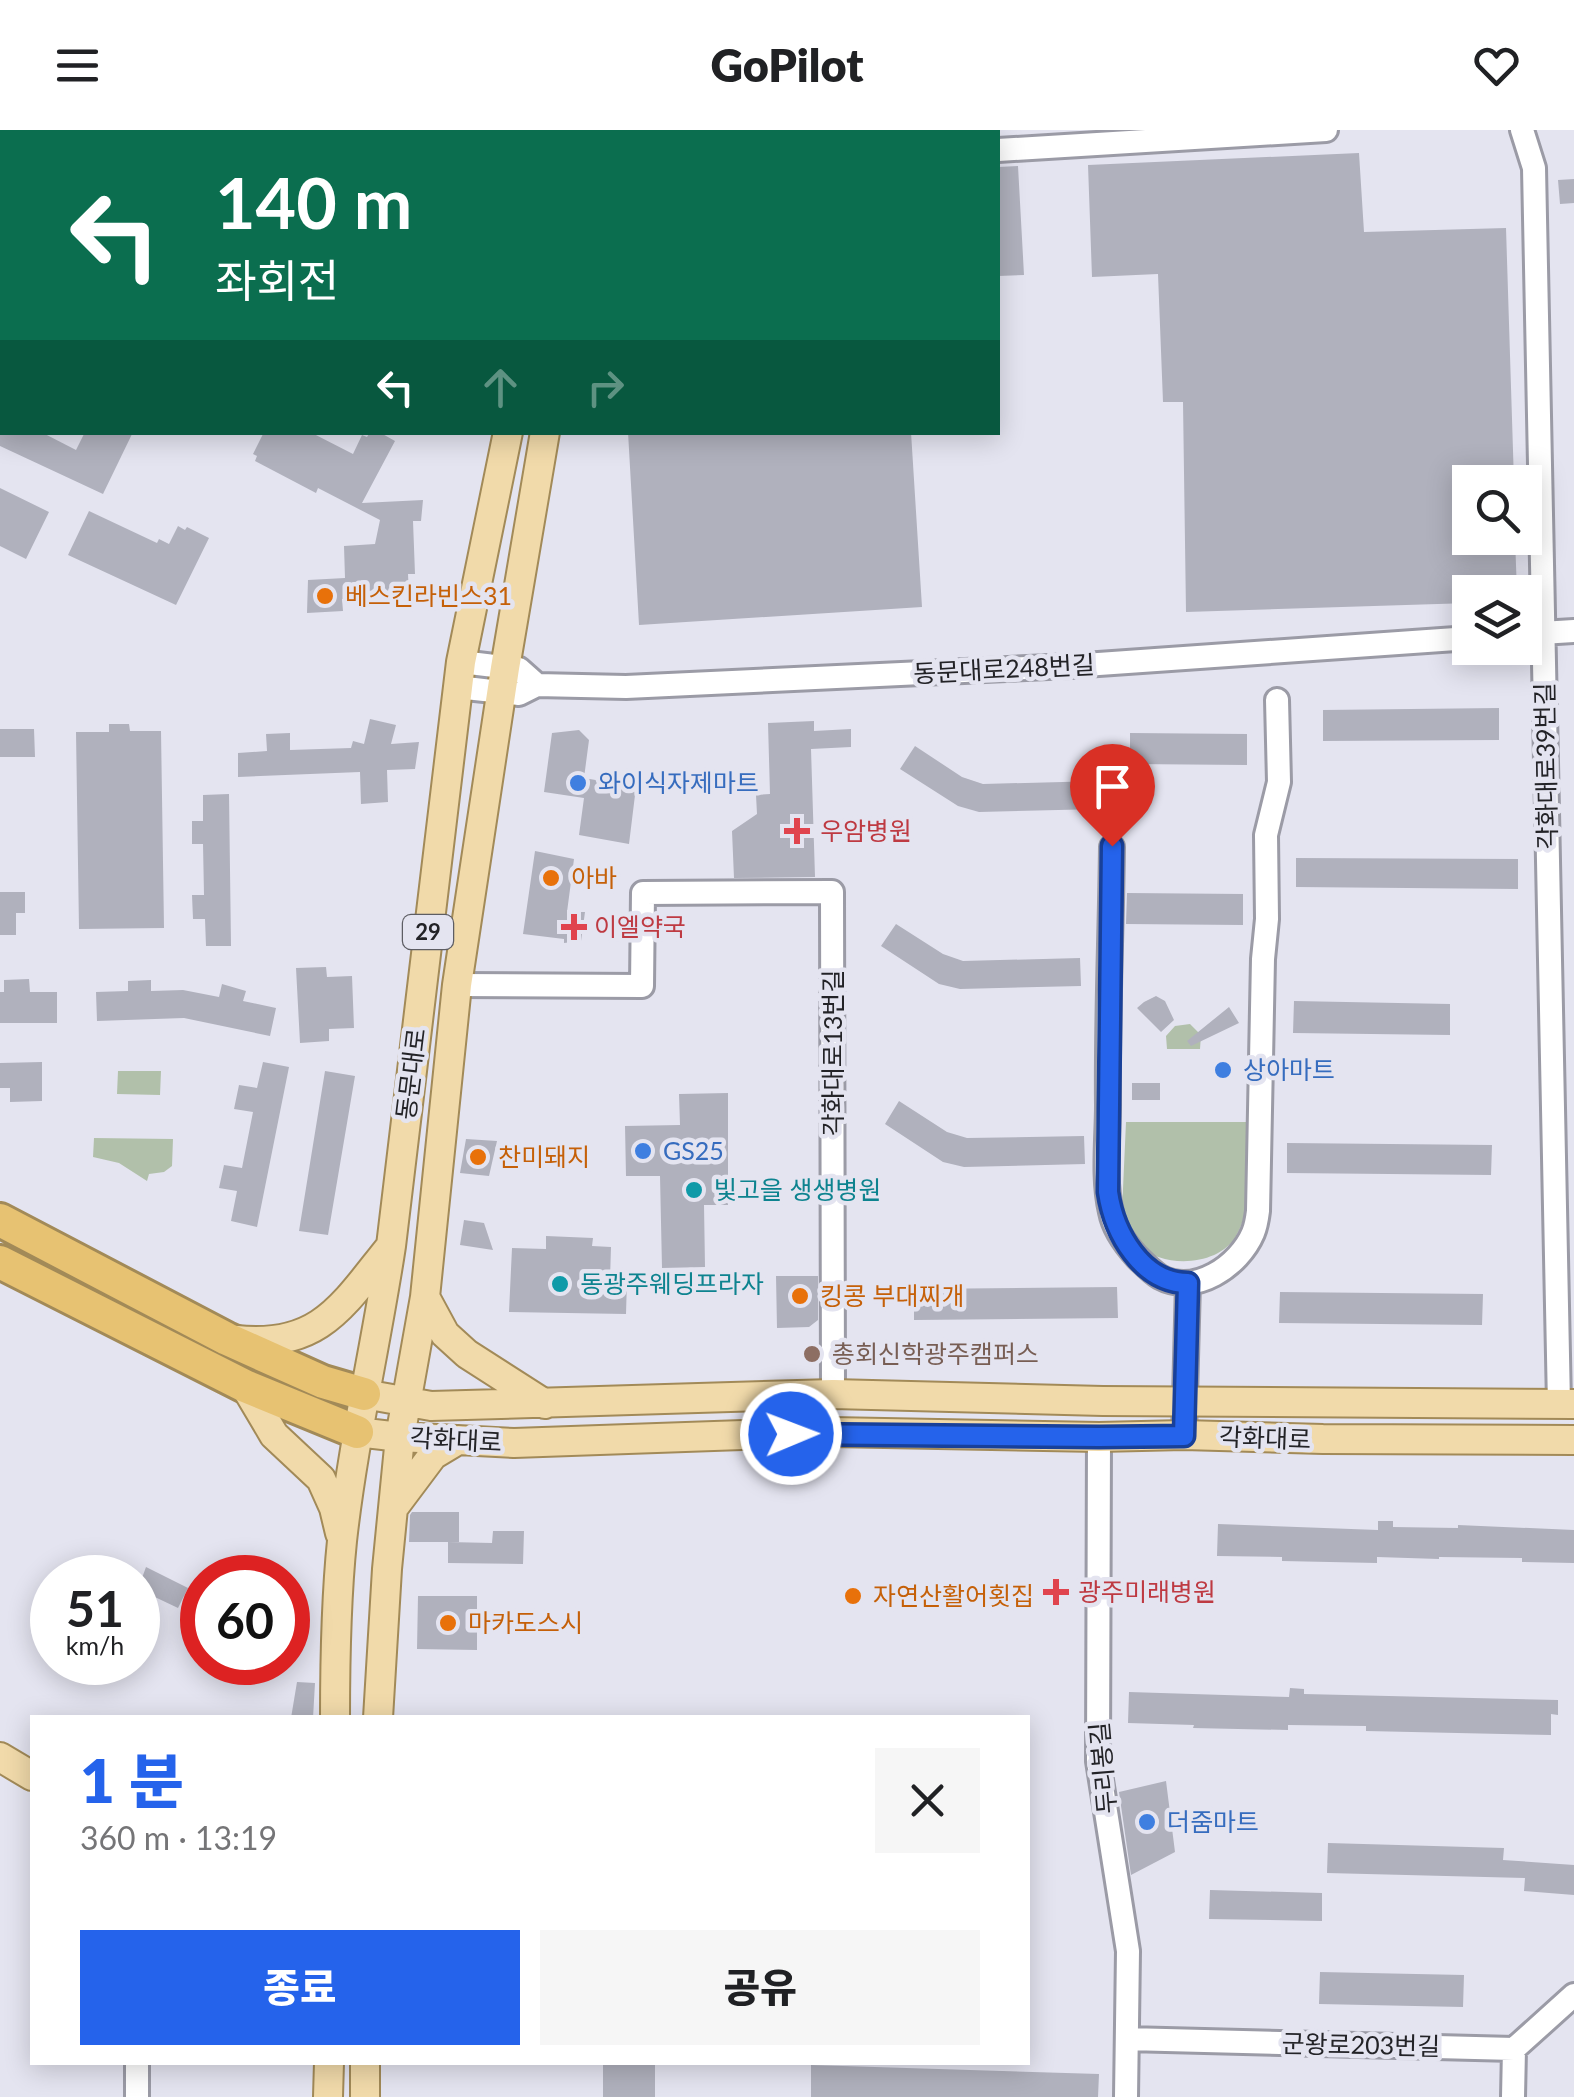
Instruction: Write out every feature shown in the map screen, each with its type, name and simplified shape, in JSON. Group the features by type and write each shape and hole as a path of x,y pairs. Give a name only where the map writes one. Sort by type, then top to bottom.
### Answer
{"highway":[{"path":"0,1220 227,1339 322,1382 364,1394"},
{"path":"0,1262 245,1386 357,1432"}],"main road":[{"name":"동문대로","path":"378,1715 400,1437 425,1296 458,984 544,435"},
{"name":"동문대로","path":"334,1715 342,1540 390,1246 459,675 501,438"},
{"path":"227,1339 263,1343 287,1340 315,1326 338,1312 390,1246"},
{"path":"425,1296 445,1334 467,1354 544,1404"},
{"path":"245,1386 274,1435 321,1479 342,1540"},
{"name":"각화대로","path":"364,1394 432,1406 833,1394 1566,1404"},
{"name":"각화대로","path":"357,1432 514,1443 831,1432 1574,1440"},
{"path":"393,1508 433,1455 458,1440"},
{"path":"0,1757 30,1775"},
{"path":"328,2097 329,2065"},
{"path":"365,2065 365,2097"}],"street":[{"path":"1000,150 1326,130"},
{"name":"각화대로39번길","path":"1522,130 1534,168 1535,575"},
{"path":"1542,633 1574,631"},
{"name":"동문대로248번길","path":"459,675 503,680 519,694 537,685 626,688 1070,666 1452,639"},
{"name":"각화대로39번길","path":"1536,665 1566,1404"},
{"path":"1112,846 1108,1094 1111,1213 1133,1253 1148,1268 1177,1283 1196,1283 1235,1258 1252,1236 1258,1211 1266,835 1279,782 1277,700"},
{"name":"각화대로13번길","path":"458,984 642,986 643,892 832,892 833,1394"},
{"path":"1184,1436 1188,1283"},
{"name":"두리봉길","path":"1099,1437 1098,1761 1128,1951 1126,2097"},
{"path":"1513,2097 1514,2048 1574,1995"},
{"name":"군왕로203번길","path":"1127,2039 1514,2048"},
{"path":"137,2065 137,2097"}],"green space":[{"path":"1190,1024 1201,1035 1200,1049 1167,1049 1166,1036 1175,1026"},
{"path":"118,1071 161,1071 160,1095 117,1094"},
{"path":"1126,1122 1247,1122 1246,1210 1228,1246 1204,1258 1176,1261 1150,1253 1136,1243 1122,1211"},
{"path":"94,1138 173,1139 172,1166 164,1172 149,1174 147,1181 119,1163 93,1157"}],"building":[{"path":"1359,153 1364,232 1506,228 1513,465 1452,465 1452,555 1516,555 1516,575 1452,575 1452,604 1186,612 1183,402 1163,402 1158,274 1092,277 1088,165"},
{"path":"1018,166 1024,275 1000,276 1000,167"},
{"path":"1574,179 1574,203 1560,204 1558,180"},
{"path":"0,435 47,435 76,450 84,435 132,435 103,494 0,446"},
{"path":"262,435 316,435 353,454 362,435 384,435 395,441 362,503 423,500 421,521 413,521 415,574 408,574 409,596 342,599 343,611 307,613 308,580 345,578 344,546 375,544 380,520 318,488 316,493 255,461 257,456 253,454"},
{"path":"628,435 911,435 922,607 639,625"},
{"path":"0,488 49,512 26,559 0,546"},
{"path":"89,511 157,543 159,539 169,544 178,526 209,538 176,605 68,555"},
{"path":"1499,708 1499,740 1323,741 1323,710"},
{"path":"370,719 396,725 391,744 419,742 415,769 387,770 388,802 361,804 360,772 238,777 238,753 267,751 266,734 290,733 290,750 351,748 353,741 364,744"},
{"path":"814,721 814,731 851,729 851,747 811,749 815,877 734,878 732,831 757,814 756,795 770,794 768,723"},
{"path":"109,724 129,724 130,731 161,731 164,928 79,929 76,732 109,732"},
{"path":"0,729 34,729 35,757 0,757"},
{"name":"와이식자제마트","path":"579,730 589,740 584,778 636,787 629,844 579,835 584,798 544,792 552,733"},
{"path":"1130,733 1247,734 1247,765 1130,764"},
{"path":"915,746 962,777 983,784 1100,781 1100,809 979,812 958,806 900,769"},
{"path":"229,794 231,946 206,946 205,919 193,919 192,895 204,895 203,844 192,844 192,821 203,821 203,795"},
{"path":"535,851 574,859 567,912 585,912 581,941 564,943 564,939 523,934"},
{"path":"1296,858 1518,859 1518,889 1296,887"},
{"path":"0,892 25,892 25,913 16,913 16,935 0,935"},
{"path":"1127,893 1243,894 1243,925 1126,924"},
{"path":"896,924 943,954 963,961 1080,958 1081,986 960,989 939,984 881,946"},
{"path":"326,967 327,977 352,976 354,1028 329,1029 329,1041 300,1043 296,968"},
{"path":"29,979 30,992 57,992 57,1023 0,1023 4,980"},
{"path":"151,980 151,991 183,990 219,997 222,984 246,991 243,1001 276,1008 270,1036 184,1018 97,1021 96,992 128,991 128,981"},
{"path":"1156,996 1165,1001 1174,1020 1161,1032 1137,1008"},
{"path":"1294,1001 1450,1004 1450,1035 1293,1033"},
{"path":"1229,1007 1239,1023 1191,1046 1187,1041"},
{"path":"42,1062 42,1101 10,1102 10,1088 0,1088 0,1063"},
{"path":"263,1062 289,1067 257,1227 231,1221 237,1191 219,1188 224,1165 242,1168 253,1112 234,1109 239,1085 257,1088"},
{"path":"325,1071 355,1076 328,1235 299,1231"},
{"path":"1132,1083 1160,1083 1160,1100 1132,1100"},
{"name":"빛고을 생생병원","path":"728,1093 728,1205 704,1205 705,1267 662,1268 660,1176 626,1176 625,1126 680,1125 679,1094"},
{"path":"899,1101 947,1132 967,1138 1084,1136 1085,1164 964,1167 943,1162 885,1124"},
{"name":"찬미돼지","path":"466,1139 497,1141 489,1176 460,1173"},
{"path":"1287,1143 1492,1145 1491,1175 1287,1173"},
{"path":"464,1220 484,1223 493,1250 460,1245"},
{"name":"동광주웨딩프라자","path":"546,1236 593,1238 592,1246 611,1247 610,1279 627,1280 626,1314 509,1312 512,1248 546,1249"},
{"name":"킹콩 부대찌개","path":"776,1276 818,1276 818,1320 809,1327 777,1328"},
{"path":"1117,1287 1118,1318 914,1320 914,1289"},
{"path":"1280,1292 1483,1294 1482,1325 1279,1323"},
{"path":"412,1512 459,1512 459,1542 409,1542"},
{"path":"1378,1521 1393,1521 1393,1527 1458,1525 1574,1530 1574,1563 1522,1562 1522,1558 1377,1557 1377,1563 1217,1556 1218,1524 1378,1530"},
{"path":"493,1531 524,1531 523,1564 448,1563 448,1542 492,1543"},
{"path":"160,1574 180,1584 178,1608 160,1599"},
{"name":"마카도스시","path":"418,1596 477,1596 477,1650 417,1649"},
{"path":"315,1683 313,1715 292,1715 296,1685"},
{"path":"1290,1688 1304,1689 1304,1694 1558,1700 1558,1715 1551,1714 1551,1735 1366,1731 1366,1726 1288,1725 1288,1730 1128,1723 1129,1692 1289,1697"},
{"name":"더줌마트","path":"1166,1781 1175,1852 1131,1875 1119,1792"},
{"path":"1328,1843 1504,1848 1503,1860 1574,1865 1574,1895 1524,1891 1525,1878 1327,1873"},
{"path":"1210,1890 1322,1893 1322,1921 1209,1919"},
{"path":"1320,1972 1464,1975 1463,2007 1319,2004"},
{"path":"603,2065 655,2065 655,2097 603,2097"},
{"path":"811,2065 1099,2074 1098,2097 811,2097"}],"place":[{"name":"베스킨라빈스31","path":"325,596"},
{"name":"와이식자제마트","path":"578,783"},
{"name":"우암병원","path":"797,831"},
{"name":"아바","path":"551,878"},
{"name":"이엘약국","path":"574,927"},
{"name":"상아마트","path":"1223,1070"},
{"name":"GS25","path":"643,1151"},
{"name":"찬미돼지","path":"478,1157"},
{"name":"빛고을 생생병원","path":"694,1190"},
{"name":"동광주웨딩프라자","path":"560,1284"},
{"name":"킹콩 부대찌개","path":"800,1296"},
{"name":"총회신학광주캠퍼스","path":"812,1354"},
{"name":"광주미래병원","path":"1056,1592"},
{"name":"자연산활어횟집","path":"853,1596"},
{"name":"마카도스시","path":"448,1623"},
{"name":"더줌마트","path":"1147,1822"}],"route":[{"path":"791,1434 1184,1436 1188,1283 1161,1278 1133,1253 1114,1222 1108,1192 1112,846"}]}
